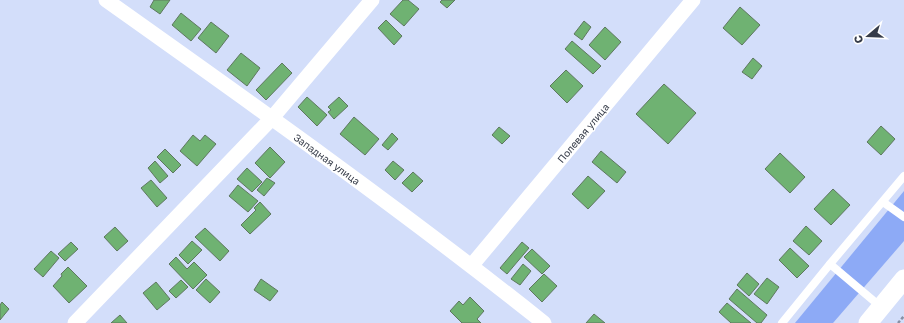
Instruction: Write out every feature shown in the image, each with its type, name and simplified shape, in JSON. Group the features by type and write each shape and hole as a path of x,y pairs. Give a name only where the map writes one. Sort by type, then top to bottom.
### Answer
{"street":[{"name":"Западная улица","path":"106,0 272,118 472,265 544,323"},
{"path":"75,323 272,118 372,0"},
{"name":"Полевая улица","path":"472,265 693,0"},
{"path":"868,323 904,279"}],"lane":[{"path":"782,323 904,176"},
{"path":"883,202 904,217"},
{"path":"830,264 881,307"}],"path":[{"path":"898,323 904,316"}],"shaded area":[{"path":"904,191 904,241 833,323 795,323"}],"building":[{"path":"154,0 170,0 160,14 150,7"},
{"path":"403,0 408,0 419,9 404,26 390,14"},
{"path":"442,0 455,0 447,8 440,2"},
{"path":"740,7 760,25 742,45 723,28"},
{"path":"181,13 201,29 191,41 172,25"},
{"path":"386,20 402,36 394,45 378,28"},
{"path":"584,21 591,27 582,40 574,34"},
{"path":"211,22 229,36 216,53 198,38"},
{"path":"605,27 621,42 605,60 589,45"},
{"path":"572,41 601,66 593,74 565,49"},
{"path":"241,53 260,68 247,86 227,70"},
{"path":"753,58 762,66 752,79 742,72"},
{"path":"282,63 292,73 266,100 256,90"},
{"path":"566,70 583,86 567,103 550,86"},
{"path":"664,84 696,113 668,144 636,114"},
{"path":"307,97 327,115 317,126 298,107"},
{"path":"339,97 348,106 334,119 328,112 331,110 328,107"},
{"path":"354,117 379,139 365,155 340,134"},
{"path":"881,126 895,139 881,155 867,142"},
{"path":"499,127 510,136 502,144 492,135"},
{"path":"392,133 398,139 388,150 382,145"},
{"path":"193,135 200,141 205,135 216,144 197,166 180,151"},
{"path":"270,147 285,162 270,178 255,163"},
{"path":"165,149 181,165 173,173 157,157"},
{"path":"601,151 626,172 617,183 592,162"},
{"path":"780,153 805,177 790,193 765,169"},
{"path":"155,161 168,176 160,183 148,168"},
{"path":"393,161 404,170 395,180 385,170"},
{"path":"247,168 262,182 252,192 237,179"},
{"path":"413,172 423,181 412,192 402,183"},
{"path":"588,176 605,191 588,209 572,194"},
{"path":"267,178 275,183 264,196 257,190"},
{"path":"151,180 167,198 157,207 141,188"},
{"path":"238,185 258,201 248,212 229,196"},
{"path":"833,189 850,205 831,225 814,209"},
{"path":"260,202 271,214 250,234 241,225 256,210 254,208"},
{"path":"806,226 822,241 809,255 793,241"},
{"path":"115,227 128,241 117,251 104,237"},
{"path":"205,228 229,251 220,261 195,237"},
{"path":"192,241 202,250 188,264 179,255"},
{"path":"71,242 78,249 65,261 58,254"},
{"path":"522,242 529,248 507,274 500,268"},
{"path":"790,248 809,266 797,278 779,260"},
{"path":"532,249 550,266 542,274 524,257"},
{"path":"51,251 59,258 43,277 34,269"},
{"path":"176,257 187,269 194,262 207,275 193,289 169,264"},
{"path":"523,264 531,271 520,285 511,279"},
{"path":"68,267 87,286 69,303 53,286"},
{"path":"747,273 759,284 749,296 737,285"},
{"path":"544,274 557,286 542,302 529,289"},
{"path":"767,278 779,287 767,304 754,294"},
{"path":"206,279 220,292 210,303 196,290"},
{"path":"261,279 278,291 270,301 254,290"},
{"path":"181,280 188,287 176,298 169,291"},
{"path":"156,282 170,299 157,310 143,293"},
{"path":"737,289 767,315 761,323 757,323 729,299"},
{"path":"470,297 484,311 477,319 481,323 462,323 450,311 459,301 463,305"},
{"path":"2,302 9,309 0,320 0,305"},
{"path":"727,303 751,323 731,323 719,312"},
{"path":"594,314 605,323 586,323"},
{"path":"120,315 127,323 111,323"}]}
